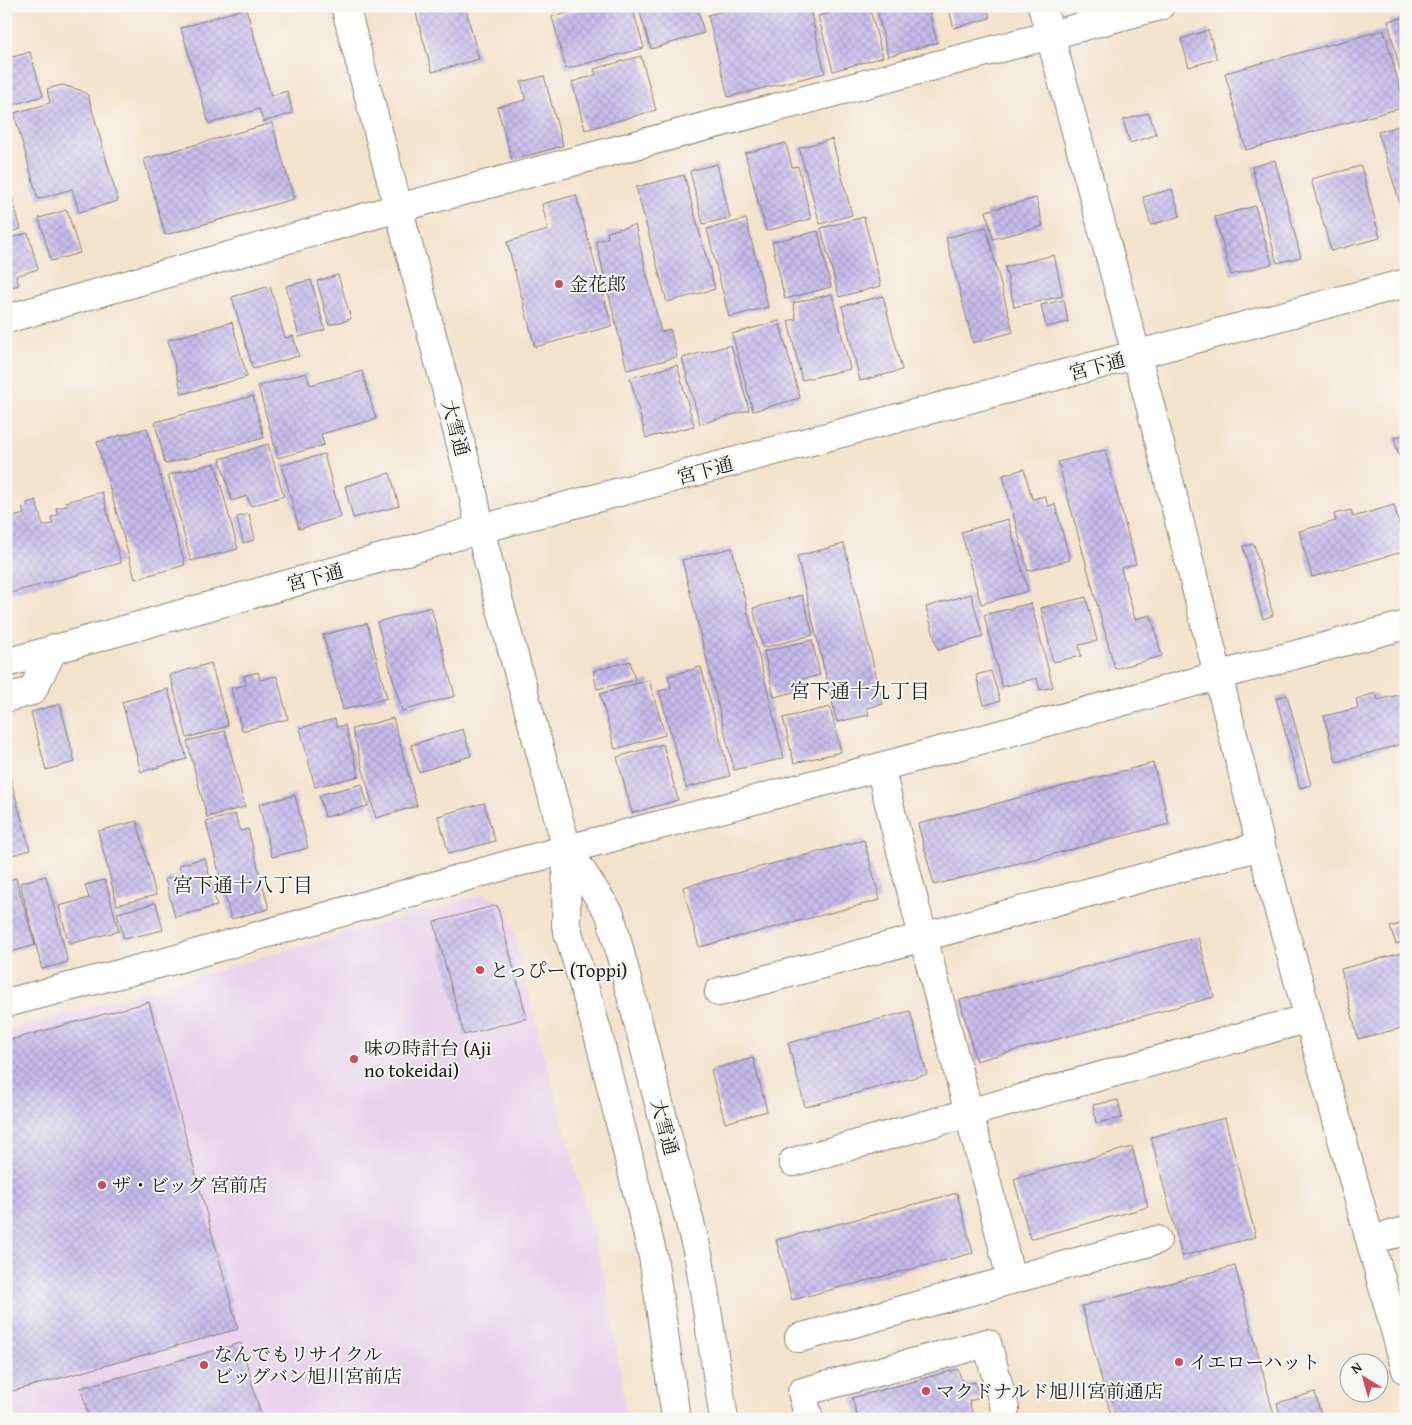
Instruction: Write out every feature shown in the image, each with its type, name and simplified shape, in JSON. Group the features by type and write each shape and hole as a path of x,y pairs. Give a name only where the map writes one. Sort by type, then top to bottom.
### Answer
{"street":[{"name":"大雪通","path":"345,6 471,483 480,529 567,849 566,925 598,1034 653,1256 676,1419"},
{"path":"1042,6 1136,355 1261,846 1406,1370"},
{"path":"6,319 398,208 1160,6"},
{"name":"宮下通","path":"6,663 480,529 1406,283"},
{"path":"6,1003 166,962 567,849 880,767 1406,625"},
{"path":"6,698 32,690 54,648"},
{"path":"880,767 1011,1279"},
{"path":"719,992 1261,846"},
{"name":"大雪通","path":"567,849 610,914 699,1258 724,1419"},
{"path":"793,1162 1309,1018"},
{"path":"1370,1240 1406,1230"},
{"path":"799,1338 1157,1240"},
{"path":"809,1419 802,1392 987,1343 1005,1409"}],"shaded area":[{"path":"483,894 507,906 539,1034 608,1290 627,1419 6,1419 6,1031"}],"building":[{"path":"414,6 465,6 479,59 432,72"},
{"path":"553,6 574,6 574,7 554,12"},
{"path":"594,6 632,6 644,48 566,69 552,17"},
{"path":"638,6 697,6 704,33 651,49"},
{"path":"744,6 809,6 825,73 728,97 708,15"},
{"path":"855,6 869,6 883,57 833,71 818,16"},
{"path":"876,6 928,6 937,43 888,56"},
{"path":"948,6 987,6 990,18 954,28"},
{"path":"246,8 271,96 287,91 293,113 263,122 259,109 209,124 181,28"},
{"path":"1406,17 1406,73 1401,74 1388,21"},
{"path":"1208,30 1217,59 1189,67 1181,39"},
{"path":"1384,30 1405,107 1246,150 1225,73"},
{"path":"30,52 43,96 9,106 6,97 6,59"},
{"path":"641,56 656,110 585,130 572,82 596,75 594,69"},
{"path":"544,76 563,146 512,160 497,107 526,100 521,82"},
{"path":"62,85 80,90 88,95 118,201 79,212 72,189 38,199 14,113 50,103 47,89"},
{"path":"1149,113 1156,135 1130,143 1123,120"},
{"path":"272,123 294,199 165,235 144,159"},
{"path":"1406,124 1406,220 1405,220 1378,132"},
{"path":"832,139 852,215 820,224 799,148"},
{"path":"786,143 792,167 798,166 811,219 766,231 745,153"},
{"path":"1275,160 1301,257 1277,263 1252,167"},
{"path":"717,164 730,218 703,224 690,171"},
{"path":"1361,166 1380,238 1331,251 1311,179"},
{"path":"684,175 715,289 667,302 636,187"},
{"path":"6,176 21,229 6,233"},
{"path":"1172,189 1180,216 1151,225 1143,197"},
{"name":"金花郎","path":"576,195 612,326 535,347 507,242 548,230 542,204"},
{"path":"1036,198 1043,226 993,239 986,211"},
{"path":"1255,206 1272,264 1231,275 1215,217"},
{"path":"67,210 80,253 51,261 39,218"},
{"path":"864,217 881,286 839,297 821,228"},
{"path":"746,219 768,307 729,317 707,229"},
{"path":"635,225 661,332 670,329 677,357 627,370 596,241 608,238 607,232"},
{"path":"986,227 1013,332 973,343 946,238"},
{"path":"818,231 831,287 785,299 772,242"},
{"path":"28,233 38,269 16,276 19,285 6,289 6,239"},
{"path":"1054,255 1063,296 1014,307 1005,267"},
{"path":"338,275 351,319 329,325 317,281"},
{"path":"311,280 325,330 299,337 286,286"},
{"path":"270,286 285,338 293,336 299,356 253,369 232,297"},
{"path":"832,294 850,369 802,380 788,321 796,319 793,303"},
{"path":"883,296 902,370 860,381 842,306"},
{"path":"1064,300 1068,322 1046,327 1041,305"},
{"path":"779,321 800,398 753,411 732,334"},
{"path":"232,322 247,377 182,394 168,340"},
{"path":"731,345 749,410 700,424 682,358"},
{"path":"677,365 694,426 646,438 630,378"},
{"path":"362,371 376,419 321,434 324,445 278,458 258,386 306,373 310,385"},
{"path":"253,396 264,438 165,464 155,422"},
{"path":"147,428 185,565 135,579 97,442"},
{"path":"1406,434 1406,454 1399,456 1394,438"},
{"path":"268,444 284,496 251,506 247,496 232,501 220,459"},
{"path":"1105,450 1136,564 1121,568 1135,619 1151,615 1162,656 1115,669 1058,462"},
{"path":"324,454 341,517 299,529 282,465"},
{"path":"215,463 238,549 191,561 168,475"},
{"path":"1024,469 1032,499 1045,496 1048,506 1055,504 1070,560 1028,571 1003,475"},
{"path":"390,473 399,506 353,518 345,486"},
{"path":"102,492 121,563 10,593 6,578 6,519 24,514 22,508 28,507 27,503 36,500 43,526 53,524 51,517 58,515 56,508 67,506 65,502"},
{"path":"1394,505 1406,551 1312,577 1299,531 1336,521 1334,514 1351,510 1353,517"},
{"path":"249,514 255,540 243,543 237,517"},
{"path":"1008,519 1028,591 981,604 961,532"},
{"path":"844,544 883,704 867,708 869,715 837,722 797,556"},
{"path":"1254,544 1273,615 1263,619 1243,546"},
{"path":"732,548 784,758 734,770 682,560"},
{"path":"971,594 983,637 938,650 926,607"},
{"path":"802,595 813,635 763,648 753,608"},
{"path":"1086,597 1097,641 1079,645 1081,656 1053,662 1041,608"},
{"path":"1031,603 1053,687 1040,690 1037,678 1002,687 984,615"},
{"path":"431,607 455,696 402,711 377,622"},
{"path":"367,623 387,698 343,710 323,635"},
{"path":"812,640 820,675 800,680 802,690 774,697 764,651"},
{"path":"630,661 635,680 597,689 593,671"},
{"path":"211,663 228,726 187,738 170,675"},
{"path":"701,667 730,776 686,788 659,691 671,688 668,676"},
{"path":"991,671 1000,701 984,705 976,675"},
{"path":"258,672 260,680 277,676 288,719 242,731 231,688 246,685 244,676"},
{"path":"649,680 665,735 615,749 600,694"},
{"path":"168,689 187,759 141,772 122,702"},
{"path":"1376,693 1378,700 1406,693 1406,743 1336,762 1324,716 1358,708 1356,699"},
{"path":"1287,695 1311,785 1300,788 1276,698"},
{"path":"60,704 75,762 46,770 31,712"},
{"path":"830,707 841,752 794,763 783,718"},
{"path":"393,718 417,806 376,818 352,729"},
{"path":"335,719 337,727 345,725 359,776 315,787 300,728"},
{"path":"463,729 471,756 419,772 411,745"},
{"path":"225,731 245,807 207,817 187,741"},
{"path":"663,744 678,800 632,813 617,757"},
{"path":"1153,763 1169,824 934,885 918,824"},
{"path":"6,767 30,850 6,857"},
{"path":"362,784 368,806 325,817 319,795"},
{"path":"295,795 308,848 272,857 259,804"},
{"path":"484,803 495,841 449,854 438,816"},
{"path":"235,814 240,831 248,829 269,909 231,919 206,822"},
{"path":"137,821 156,895 117,905 98,831"},
{"path":"864,840 880,900 699,947 683,887"},
{"path":"205,858 217,906 175,917 165,879 181,875 179,865"},
{"path":"46,876 68,962 42,969 20,883"},
{"path":"16,878 35,945 8,953 6,881"},
{"path":"105,880 119,931 69,944 59,906 89,898 85,885"},
{"path":"156,903 163,930 124,939 117,913"},
{"name":"とっぴー (Toppi)","path":"497,905 527,1018 464,1035 434,922"},
{"path":"1406,922 1406,941 1396,944 1390,927"},
{"path":"1198,937 1214,997 976,1061 960,1000"},
{"path":"1405,952 1406,1027 1358,1039 1341,969"},
{"name":"ザ・ビッグ 宮前店","path":"149,1002 238,1329 6,1393 6,1041"},
{"path":"910,1011 927,1074 805,1107 788,1043"},
{"path":"753,1058 767,1111 725,1123 711,1070"},
{"path":"1118,1100 1122,1118 1096,1123 1093,1105"},
{"path":"1225,1118 1256,1237 1182,1256 1151,1137"},
{"path":"1132,1147 1148,1207 1030,1239 1014,1179"},
{"path":"957,1193 973,1253 792,1300 776,1240"},
{"name":"イエローハット","path":"1235,1266 1275,1419 1112,1419 1082,1306"},
{"name":"なんでもリサイクル ビッグバン旭川宮前店","path":"241,1343 262,1419 89,1419 81,1388"},
{"name":"マクドナルド旭川宮前通店","path":"958,1369 963,1385 975,1382 979,1398 969,1401 974,1419 858,1419 852,1398"},
{"path":"1315,1392 1322,1419 1281,1419 1277,1403"}],"place":[{"name":"金花郎","path":"559,284"},
{"name":"とっぴー (Toppi)","path":"480,970"},
{"name":"味の時計台 (Aji no tokeidai)","path":"354,1059"},
{"name":"ザ・ビッグ 宮前店","path":"102,1185"},
{"name":"イエローハット","path":"1179,1362"},
{"name":"なんでもリサイクル ビッグバン旭川宮前店","path":"204,1365"},
{"name":"マクドナルド旭川宮前通店","path":"926,1391"}],"district":[{"name":"宮下通十九丁目","path":"860,690"},
{"name":"宮下通十八丁目","path":"243,884"}]}
